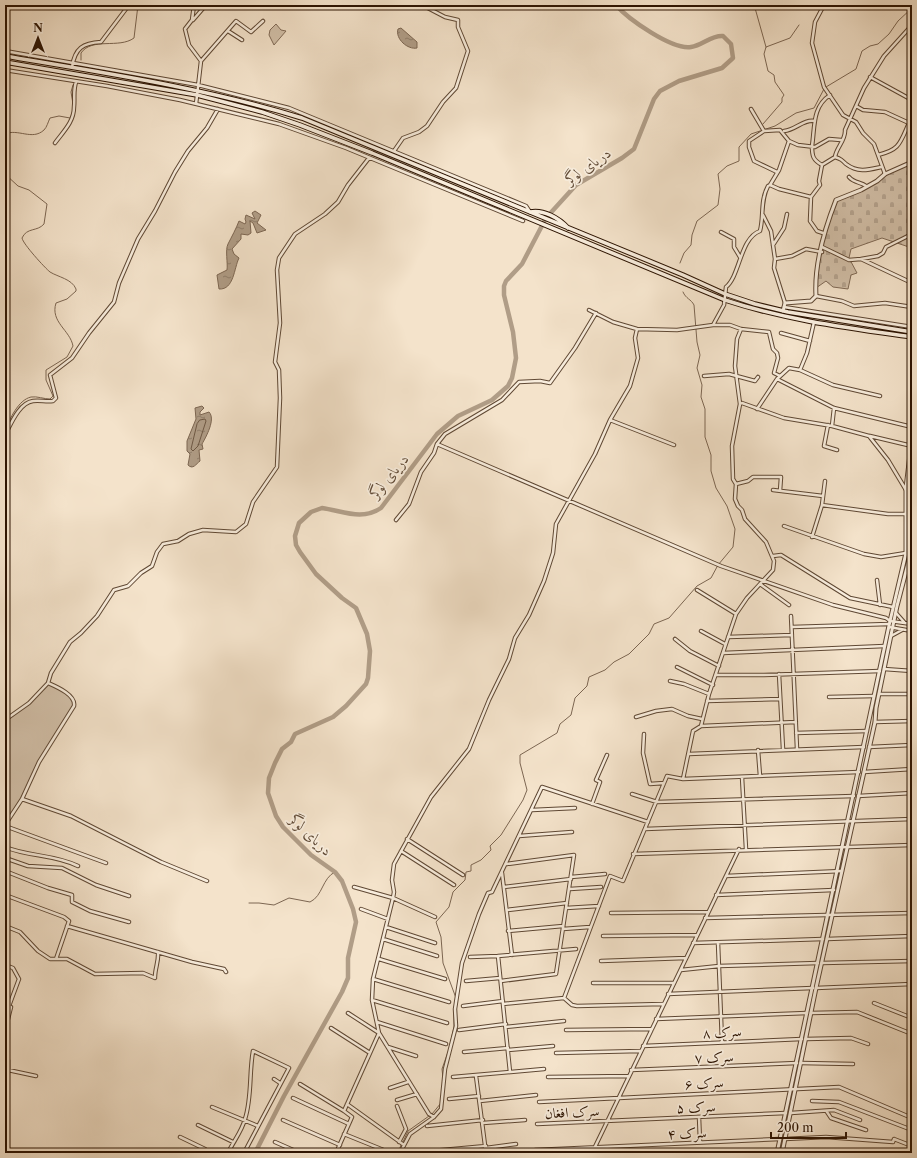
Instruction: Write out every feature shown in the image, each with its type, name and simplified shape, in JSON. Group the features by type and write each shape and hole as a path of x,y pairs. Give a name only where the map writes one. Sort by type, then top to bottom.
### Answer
{"main road":[{"path":"5,56 73,65 198,87 302,118 570,230 669,269 725,294 783,311 912,332"},
{"path":"5,62 197,95 275,116 372,154 725,300 753,309 912,338"},
{"path":"42,68 43,62"},
{"path":"372,154 374,148"},
{"path":"530,212 538,210 543,212 557,219 570,230"}],"street":[{"path":"5,51 73,65 81,46 85,43 101,42 129,5"},
{"path":"192,20 194,5"},
{"path":"201,61 186,38 185,29 206,5"},
{"path":"394,151 403,138 419,132 427,126 443,102 456,88 464,62 468,57 468,51 458,27 458,20 445,17 422,5"},
{"path":"824,5 815,22 812,43 825,88 843,115 856,122 862,133 874,144 881,167 885,174"},
{"path":"196,104 201,61 236,21 251,32 263,21"},
{"path":"835,157 836,151 845,134 845,130 870,77 882,62 884,56 912,25"},
{"path":"228,31 242,40"},
{"path":"5,70 196,104 279,124 369,158 523,221"},
{"path":"870,77 912,100"},
{"path":"55,143 71,121 76,82"},
{"path":"198,87 289,108 526,206 530,212"},
{"path":"822,165 814,160 812,156 812,146 819,104 830,95"},
{"path":"856,106 863,110 885,112 910,123 897,148 892,152 878,155"},
{"path":"5,435 20,409 26,404 32,401 48,402 55,400 57,395 51,382 50,375 72,358 89,333 114,302 119,283 138,238 156,211 175,172 188,151 207,128 218,109"},
{"path":"751,109 763,130"},
{"path":"777,172 754,161 750,152 749,141 763,130 791,131 805,122 816,120"},
{"path":"783,131 790,141 798,145 815,147 829,139 842,140"},
{"path":"713,325 724,305 726,287 731,284 740,257 751,237 760,232 763,214 762,200 768,186 777,172 790,141"},
{"path":"824,233 817,231 811,224 811,197 820,185 819,181 822,165 835,157 842,159 856,170 862,171 881,167"},
{"path":"5,720 29,703 48,683 52,673 70,642 97,616 114,590 128,586 141,573 152,566 157,552 163,544 178,541 196,531 236,532 246,524 253,502 277,467 280,398 279,370 275,362 280,322 277,270 279,258 295,234 325,214 338,202 348,185 369,158"},
{"path":"784,305 811,301 816,296 817,270 822,252 824,233 836,200 877,181 885,174 912,162"},
{"path":"849,177 852,181 866,186"},
{"path":"770,185 780,190 800,193 811,197"},
{"path":"763,214 771,231 775,258 774,268 784,305 783,311"},
{"path":"773,245 784,228 787,214"},
{"path":"721,232 734,239 734,248 740,257"},
{"path":"822,247 849,260 861,259 878,256 883,253 886,247 912,234"},
{"path":"775,258 792,256 806,249 822,252"},
{"path":"861,259 912,283"},
{"path":"816,296 842,301 854,306 885,304 912,307"},
{"path":"784,305 912,326"},
{"path":"589,310 613,322 637,329 692,328 713,325 730,325 741,329 769,332 773,349 777,353 778,358 774,372 780,376"},
{"path":"396,520 408,504 421,472 434,453 437,444 445,434 502,400 519,382 536,381 550,383 575,348 596,314"},
{"path":"800,370 810,341 814,321"},
{"path":"433,1117 429,1114 408,1082 379,1033 372,1000 373,978 379,959 393,898 392,872 394,864 431,797 469,749 489,700 509,659 515,638 529,615 544,581 553,553 556,524 595,454 610,420 626,394 638,358 635,338 637,329"},
{"path":"701,726 709,694 717,675 725,644 736,614 747,598 773,570 773,556 766,542 745,519 742,510 735,500 736,484 733,479 732,446 740,404 735,366 738,339 741,329"},
{"path":"781,333 810,341"},
{"path":"757,409 777,379 790,368 800,370 833,385 880,396"},
{"path":"704,376 736,376 755,381 758,377"},
{"path":"777,379 834,408 912,427"},
{"path":"740,404 742,403 784,418 828,425 912,446"},
{"path":"832,426 834,408"},
{"path":"610,420 674,444"},
{"path":"828,425 824,446 837,450"},
{"path":"869,436 888,460 906,490"},
{"path":"851,821 854,796 864,747 875,696 891,636 893,607 906,553 906,490 912,438"},
{"path":"437,444 720,566 833,605 886,618 891,624 906,630 912,631 911,624"},
{"path":"736,484 748,482 753,477 781,477 780,491"},
{"path":"912,480 912,503"},
{"path":"812,537 822,505 825,481"},
{"path":"773,490 822,496"},
{"path":"822,505 888,514 912,514"},
{"path":"784,526 864,554 881,557 912,552"},
{"path":"782,1153 797,1088 804,1039 814,988 845,847 875,722 885,646 891,624 896,613 912,552 912,533"},
{"path":"773,556 781,555 850,598 893,607"},
{"path":"877,580 880,605"},
{"path":"760,584 789,605"},
{"path":"697,590 736,614"},
{"path":"896,613 901,620 911,624"},
{"path":"791,616 797,749"},
{"path":"792,628 911,624"},
{"path":"891,636 897,631 906,630"},
{"path":"701,631 725,644"},
{"path":"728,637 792,635"},
{"path":"675,639 690,651 719,666"},
{"path":"723,653 885,646"},
{"path":"677,667 713,685"},
{"path":"717,675 794,674 882,670 912,671"},
{"path":"780,674 783,749"},
{"path":"670,681 684,684 709,694"},
{"path":"48,683 68,694 75,704 66,721 39,762 22,799 5,826 106,863"},
{"path":"879,694 912,694"},
{"path":"829,697 875,696"},
{"path":"707,702 780,699"},
{"path":"636,717 656,711 672,709 688,716 702,719"},
{"path":"875,722 912,721"},
{"path":"683,779 693,731 701,726 796,722"},
{"path":"796,733 868,731"},
{"path":"644,734 643,752 650,784 664,782"},
{"path":"869,747 912,745"},
{"path":"689,754 783,749 864,747"},
{"path":"758,750 760,776"},
{"path":"592,804 600,782 596,780 607,755"},
{"path":"863,772 912,769"},
{"path":"564,998 610,876 623,881 667,775 683,779 859,772"},
{"path":"742,777 746,849"},
{"path":"400,1153 403,1144 410,1134 433,1117 442,1104 445,1069 456,1026 456,1009 462,964 488,893 492,892 502,874 518,836 543,786 648,822"},
{"path":"632,794 657,802 854,796"},
{"path":"858,796 912,794"},
{"path":"22,799 71,816 161,862 207,881"},
{"path":"531,810 575,808"},
{"path":"645,829 912,819"},
{"path":"518,836 572,832"},
{"path":"407,839 463,875"},
{"path":"633,854 739,849 912,845"},
{"path":"5,847 33,855 57,857 78,866"},
{"path":"592,1153 640,1051 652,1029 667,994 681,970 739,849"},
{"path":"401,851 454,885"},
{"path":"466,981 500,980 556,974 574,856 506,864"},
{"path":"5,858 28,866 62,868 96,885 129,896"},
{"path":"5,871 42,886 72,895 72,902 90,911 129,922"},
{"path":"726,876 840,871"},
{"path":"502,874 512,955"},
{"path":"504,887 605,874"},
{"path":"354,887 393,898 435,917"},
{"path":"570,889 601,887"},
{"path":"716,895 836,890"},
{"path":"5,895 64,917 68,921 56,959"},
{"path":"507,910 567,903"},
{"path":"566,908 599,906"},
{"path":"361,909 388,919"},
{"path":"611,913 708,912"},
{"path":"705,918 912,913"},
{"path":"5,926 20,932 46,957 67,959 95,974 143,973 155,978 155,965 158,960 158,952"},
{"path":"67,926 224,969 226,972"},
{"path":"386,927 436,943"},
{"path":"508,931 563,927 590,927"},
{"path":"603,936 697,935"},
{"path":"693,943 912,936"},
{"path":"383,939 437,956"},
{"path":"718,943 722,1042"},
{"path":"470,957 576,949"},
{"path":"498,956 510,1072"},
{"path":"600,961 686,958"},
{"path":"379,959 445,979"},
{"path":"681,970 719,966 912,961"},
{"path":"5,965 12,967 19,979 9,1006 11,1007 6,1023 7,1037"},
{"path":"373,978 448,1002"},
{"path":"593,983 674,982"},
{"path":"667,994 912,984"},
{"path":"463,1006 564,998 572,1005 577,1006 663,1004"},
{"path":"372,1000 447,1023"},
{"path":"874,1003 912,1018"},
{"path":"5,1005 9,1006"},
{"path":"656,1019 857,1012 912,1034"},
{"path":"348,1013 379,1033"},
{"path":"458,1030 564,1021"},
{"path":"376,1022 446,1044"},
{"path":"331,1028 370,1053"},
{"path":"566,1030 652,1029"},
{"path":"344,1112 379,1033"},
{"name":"سرک ۸","path":"643,1046 851,1038 868,1044"},
{"path":"778,1153 797,1063 804,1039"},
{"path":"464,1052 553,1046"},
{"path":"388,1047 416,1056"},
{"path":"228,1153 245,1120 249,1095 252,1051 289,1068 244,1153"},
{"path":"556,1053 640,1051"},
{"path":"5,1060 8,1060 8,1070 36,1076"},
{"name":"سرک ۷","path":"631,1070 797,1063"},
{"path":"801,1063 853,1064"},
{"path":"453,1077 544,1069"},
{"path":"476,1076 486,1153"},
{"path":"548,1077 629,1076"},
{"path":"274,1079 280,1083"},
{"path":"390,1088 408,1082"},
{"path":"300,1084 352,1117 336,1153"},
{"name":"سرک ۶","path":"539,1102 792,1088 839,1087 912,1118"},
{"path":"397,1100 417,1094"},
{"path":"480,1100 536,1095"},
{"path":"449,1099 479,1096"},
{"path":"293,1098 349,1124"},
{"path":"812,1101 834,1100 912,1130"},
{"path":"347,1104 403,1144"},
{"path":"397,1106 406,1128 399,1142"},
{"path":"212,1107 258,1126"},
{"path":"791,1113 827,1112 834,1110 860,1120"},
{"path":"827,1112 832,1118 866,1130"},
{"name":"سرک ۵","path":"607,1121 786,1113"},
{"path":"699,1117 700,1142"},
{"path":"283,1120 340,1145"},
{"path":"428,1126 525,1120"},
{"name":"سرک افغان","path":"537,1124 607,1121"},
{"path":"198,1125 233,1142"},
{"path":"344,1134 391,1153"},
{"path":"180,1137 205,1149 203,1153"},
{"path":"785,1139 826,1137 893,1142 894,1138 912,1146"},
{"name":"سرک ۴","path":"535,1150 595,1146 781,1139"},
{"path":"275,1142 300,1153"},
{"path":"410,1153 516,1144"}],"green space":[{"path":"276,24 281,30 286,31 274,45 269,35 270,30"},
{"path":"912,162 912,248 882,238 851,249 849,258 857,273 851,275 848,289 833,287 826,281 816,288 822,242 836,200"},
{"path":"48,683 68,694 75,703 39,762 22,799 5,825 5,720 29,703"}],"water":[{"path":"401,28 417,42 417,48 406,46 400,40 398,36 398,29"},
{"path":"255,211 261,215 257,223 266,230 257,233 253,223 250,221 251,233 248,235 241,234 241,239 232,249 234,254 239,258 233,278 228,286 219,289 217,275 227,270 228,244 239,221 245,224 246,215 255,219 252,213"},
{"path":"202,406 204,408 200,412 200,415 209,412 211,415 211,423 202,444 203,449 199,450 200,461 191,467 188,465 190,454 187,451 187,441 196,419 195,408"}],"waterway":[{"path":"81,60 81,53 92,45 121,43 134,38 138,5"},
{"name":"دریای لوگر","path":"255,1153 284,1096 342,992 348,978 348,958 356,922 353,909 342,881 335,872 311,855 283,827 276,816 268,793 269,778 275,763 282,749 291,742 295,734 333,717 346,706 366,684 368,678 370,651 367,634 356,608 342,598 316,574 300,552 296,545 295,536 299,523 311,512 322,508 360,515 374,512 381,508 437,434 458,416 492,400 508,386 512,378 516,358 513,332 504,295 504,286 506,281 522,264 546,218 576,185 622,158 634,149 654,99 660,91 679,81 722,68 733,58 731,44 723,36 715,37 695,46 683,47 662,39 630,18 616,5"},
{"path":"755,8 766,47"},
{"path":"826,87 856,69 862,51 870,46 878,44 889,34 898,21 912,8"},
{"path":"763,124 782,102 784,95 775,82 774,75 768,71 764,54 766,47 790,38 799,25"},
{"path":"73,85 71,92 73,104"},
{"path":"680,263 684,253 691,245 692,235 697,221 718,205 720,189 718,174 727,166 739,161 739,147 751,134 775,126 796,113 814,108 824,89"},
{"path":"5,134 15,132 30,135 35,134 44,130 50,118 59,116 70,118"},
{"path":"5,174 18,186 29,190 47,204 44,224 27,232 22,238 23,241 47,270 68,281 76,289 76,291 67,299 56,303 55,310 58,321 68,335 73,346 67,357 46,370 46,380 53,396 50,399 33,397 26,399 15,410 5,430"},
{"path":"456,998 443,963 441,937 436,922 449,907 453,892 465,880 466,872 471,871 471,865 481,860 491,850 490,846 501,835 523,800 527,790 520,763 520,755 557,733 560,724 571,715 575,698 587,686 589,677 605,670 614,662 629,654 649,634 654,624 669,618 697,586 711,578 718,565 733,547 735,529 727,506 716,488 711,471 711,455 705,437 705,409 701,397 702,385 697,368 700,355 697,342 694,305 683,292"},
{"path":"249,903 274,905 289,898 310,902 318,896 327,878 335,872"},
{"path":"449,1049 454,1027 454,1007"},
{"path":"443,1078 442,1069 448,1052"},
{"path":"441,1099 443,1081"},
{"path":"432,1114 441,1103"},
{"path":"403,1142 408,1131 429,1116"},
{"path":"398,1153 401,1145"}]}
